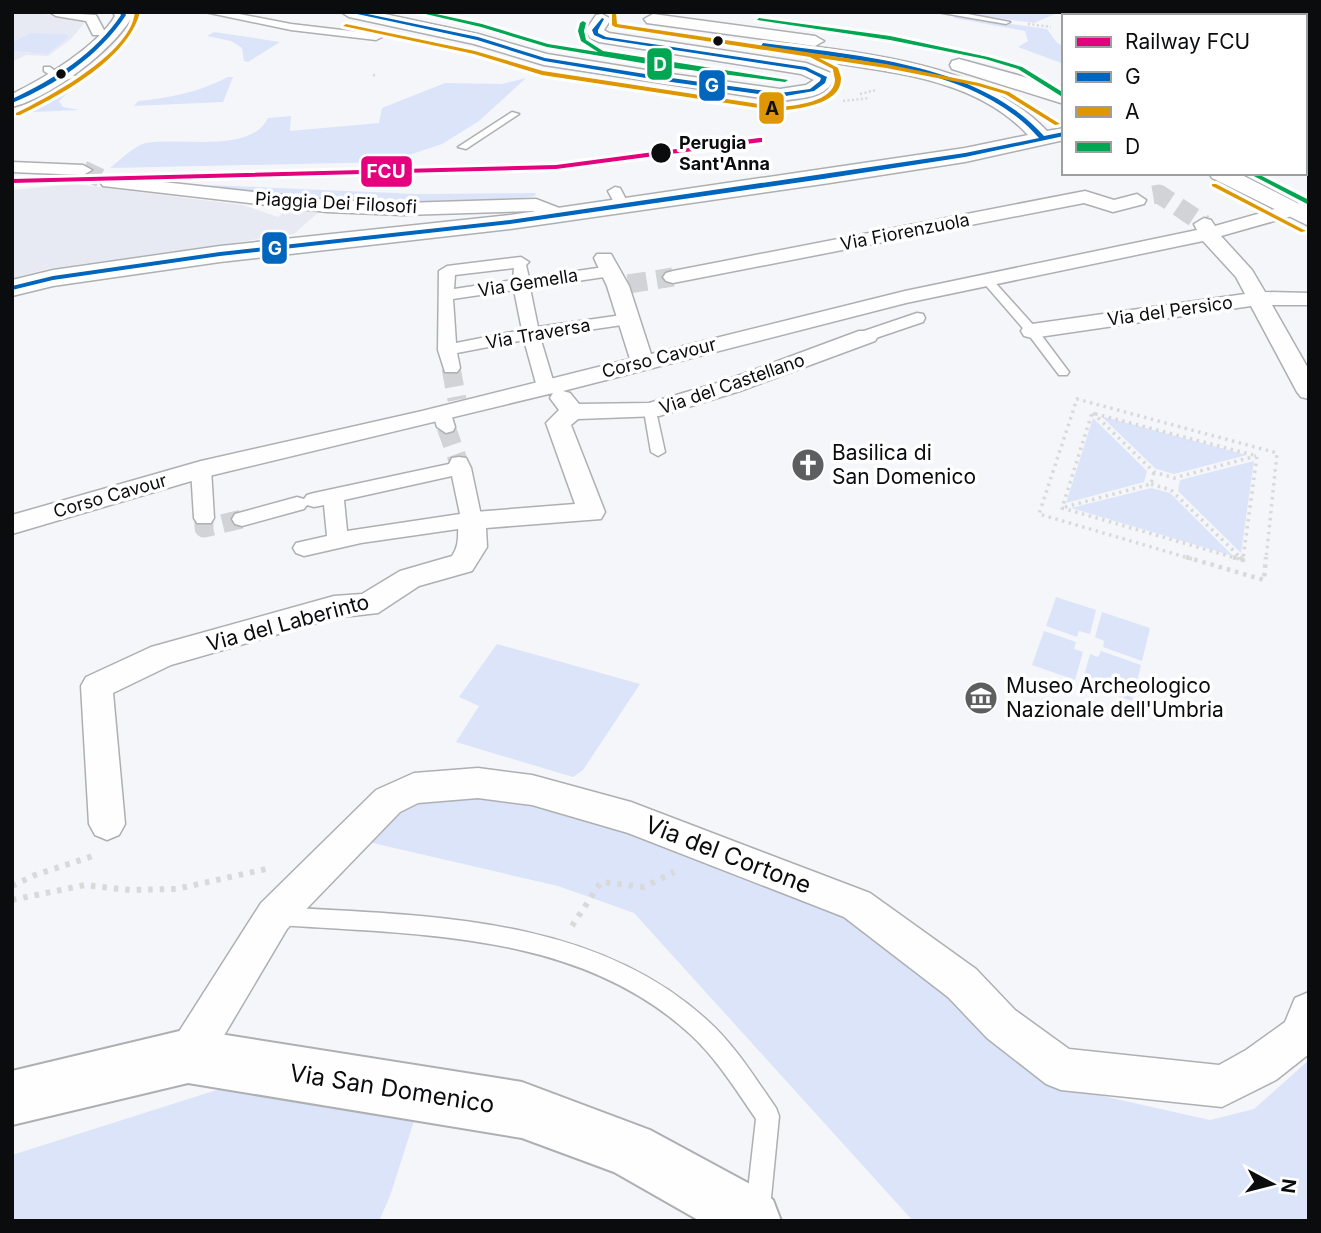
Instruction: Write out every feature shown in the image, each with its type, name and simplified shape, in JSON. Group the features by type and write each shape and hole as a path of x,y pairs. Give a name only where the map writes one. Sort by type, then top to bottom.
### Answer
{"main road":[{"name":"Via San Domenico","path":"12,1098 188,1056 522,1110 630,1150 754,1221"}],"street":[{"path":"55,12 91,18 98,32"},
{"path":"12,92 59,74 112,17 106,12"},
{"path":"12,101 39,89 118,28 124,15 121,12"},
{"path":"210,12 291,27 376,37"},
{"path":"349,12 478,39 580,67 764,98 812,89 820,85 824,77 806,69 598,23"},
{"path":"727,12 736,19 759,28"},
{"path":"598,23 619,31 655,19 759,28 974,55 1062,80"},
{"path":"655,19 686,35 826,54 916,72 1011,107 1054,136"},
{"path":"655,19 888,52 1014,79 1062,96"},
{"path":"938,52 1010,69 1062,88"},
{"path":"1014,79 1025,89 1062,110"},
{"path":"12,288 53,278 220,254 561,215 619,199 952,157 1054,136"},
{"path":"12,167 83,170"},
{"path":"1224,175 1303,210"},
{"name":"Piaggia Dei Filosofi","path":"109,182 327,206 403,209 536,205 561,215"},
{"name":"Via Fiorenzuola","path":"673,277 1085,197 1113,206 1144,198"},
{"name":"Corso Cavour","path":"12,525 201,469 451,412 642,361 986,279 1303,210"},
{"path":"1206,229 1245,274 1309,391"},
{"path":"304,548 472,520 591,512 558,423 572,412 550,386 531,333 521,284 521,257 447,271 447,350 451,368"},
{"path":"615,275 642,361"},
{"name":"Via Gemella","path":"445,295 615,275"},
{"name":"Via del Persico","path":"1032,331 1259,298 1309,299"},
{"name":"Via del Castellano","path":"572,412 650,411 732,386 917,318"},
{"name":"Via Traversa","path":"447,350 531,333 629,319"},
{"path":"242,519 460,466 472,520"},
{"path":"201,469 204,518"},
{"path":"315,500 338,541"},
{"name":"Via del Laberinto","path":"107,824 97,686 163,656 334,607 368,605 410,578 463,564 473,547 472,520"},
{"name":"Via del Cortone","path":"188,1056 274,916 388,801 414,788 478,783 532,790 631,818 857,905 962,983 1002,1024 1061,1069 1222,1086 1261,1065 1299,1036 1309,1012"}],"lane":[{"path":"941,12 1006,22"},
{"path":"463,147 515,114"},
{"path":"986,279 1032,331 1063,372"},
{"path":"650,411 658,452"},
{"path":"274,916 433,928 542,944 619,971 689,1019 728,1059 768,1116 754,1221"}],"path":[{"path":"1184,12 1216,14"},
{"path":"1006,22 1052,27"},
{"path":"1077,399 1277,453 1264,580 1039,514 1077,399"},
{"path":"1092,413 1257,456"},
{"path":"1062,508 1092,413"},
{"path":"1092,413 1154,472 1174,478 1257,456"},
{"path":"1243,561 1257,456"},
{"path":"1151,484 1154,472"},
{"path":"1171,489 1174,478"},
{"path":"1062,508 1151,484 1171,489 1243,561"},
{"path":"1062,508 1243,561"},
{"path":"12,886 35,875 95,856 107,824"},
{"path":"582,906 601,882 644,887 667,874 679,871"},
{"path":"12,900 85,885 130,890 176,889 225,880"}],"shaded area":[{"path":"12,12 87,20 71,39 48,56 26,55 12,62 12,51 47,54 30,33 12,42"},
{"path":"954,12 1060,12 1034,23"},
{"path":"955,16 1047,29 1057,43 1062,45 1062,63 1018,47 1028,41 1025,31 954,18"},
{"path":"214,32 280,42 248,62 244,61 242,48 231,41 207,36"},
{"path":"30,33 65,34 69,37 47,54 12,51 12,42"},
{"path":"233,77 223,102 134,106 138,101 184,94"},
{"path":"526,78 479,121 442,144 388,162 110,168 132,150 146,143 231,140 247,136 259,129 268,118 291,116 290,131 379,123 382,108 445,83 502,84"},
{"path":"67,83 77,84 59,101 63,107 79,110 12,113 38,103"},
{"path":"74,184 243,205 278,217 287,209 320,211 294,234 47,269 12,278 12,190"},
{"path":"208,185 417,194 536,193 535,196 497,201 372,203 286,197"},
{"path":"1101,416 1247,455 1174,474 1156,469"},
{"path":"1093,418 1147,471 1144,482 1066,503"},
{"path":"1254,461 1241,553 1178,491 1180,480"},
{"path":"1151,488 1170,493 1233,556 1071,508"},
{"path":"1056,597 1096,610 1090,634 1079,631 1077,637 1046,626"},
{"path":"1102,612 1150,628 1142,661 1103,647 1104,641 1095,637"},
{"path":"1044,631 1076,642 1074,649 1083,652 1075,680 1032,665"},
{"path":"497,644 640,684 583,770 573,777 456,742 479,706 459,697"},
{"path":"1101,651 1141,665 1132,701 1082,683 1090,654 1098,657"},
{"path":"452,797 532,804 626,831 850,915 1058,1086 1210,1120 1254,1109 1309,1060 1309,1221 913,1221 634,913 558,886 364,841 413,802"},
{"path":"280,1070 423,1093 390,1196 379,1221 12,1221 12,1155"}],"tunnel":[{"path":"83,170 109,182"},
{"path":"1153,195 1159,194 1204,224"},
{"path":"628,284 673,277"},
{"path":"451,368 457,400"},
{"path":"446,427 459,463"},
{"path":"204,518 204,528 242,519"}],"rail line":[{"name":"FCU","path":"12,181 556,167 759,140"}],"transit line":[{"name":"G","path":"12,101 42,86 90,53 115,28 124,15 121,12"},
{"name":"A","path":"18,114 69,86 108,57 134,26 138,12"},
{"name":"G","path":"350,12 478,39 544,59 664,79 780,95 812,90 823,82 824,77 806,69 605,38 596,34 595,30 602,19"},
{"name":"D","path":"419,12 482,26 547,45 666,65 785,80 602,52 584,41 581,31 583,23"},
{"name":"A","path":"346,26 475,53 542,73 778,109 809,104 830,95 836,88 838,79 835,68 811,56 615,25 614,12"},
{"name":"D","path":"759,19 890,38 986,58 1020,68 1062,95"},
{"name":"G","path":"763,45 862,59 931,74 993,99 1023,118 1043,139"},
{"name":"A","path":"755,47 886,66 979,85 1007,93 1057,124"},
{"name":"G","path":"12,288 53,278 220,254 510,222 823,177 965,155 1062,134"},
{"name":"D","path":"1255,175 1309,203"},
{"name":"A","path":"1214,185 1303,231"}],"place":[{"name":"Perugia Sant'Anna","path":"661,153"},
{"name":"Basilica di San Domenico","path":"808,465"},
{"name":"Museo Archeologico Nazionale dell'Umbria","path":"981,698"}]}
